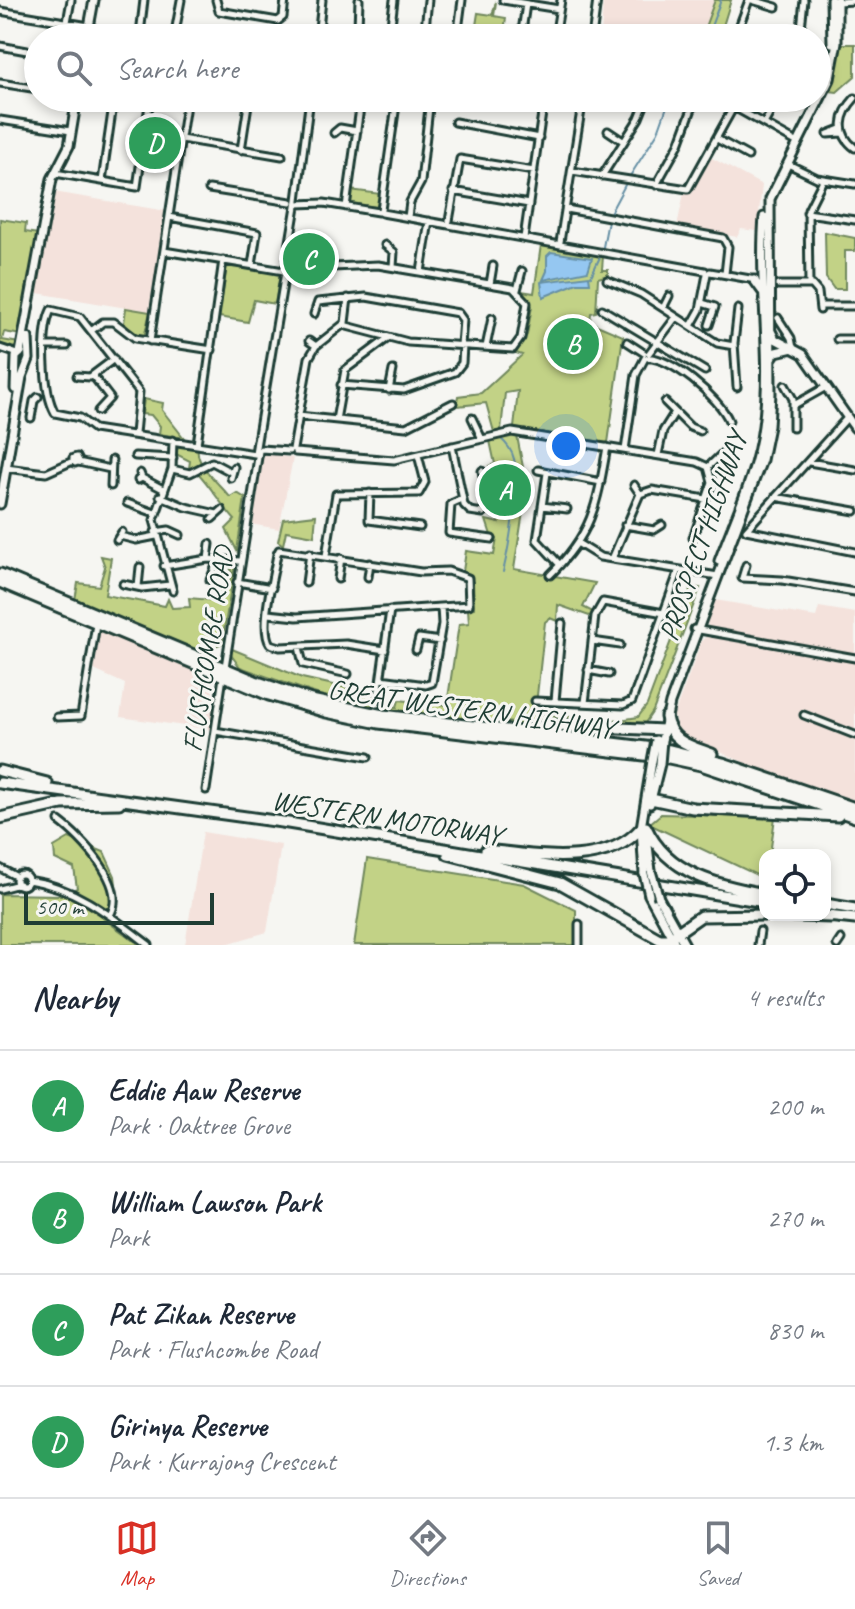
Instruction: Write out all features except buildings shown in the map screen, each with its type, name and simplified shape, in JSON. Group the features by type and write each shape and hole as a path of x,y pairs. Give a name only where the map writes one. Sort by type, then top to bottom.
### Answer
{"highway":[{"name":"GREAT WESTERN HIGHWAY","path":"0,574 297,705 350,718 546,734 669,758 855,808"},
{"name":"GREAT WESTERN HIGHWAY","path":"2,583 210,662 224,672 338,707 670,750 777,782 855,818"},
{"path":"666,717 670,733 679,741 777,782"},
{"path":"546,734 660,735"},
{"path":"0,771 116,800"},
{"path":"656,786 661,798 685,806 772,810 781,807 780,795 748,781"},
{"name":"WESTERN MOTORWAY","path":"0,785 451,852 759,903"},
{"path":"651,799 689,808 855,818"},
{"path":"0,818 62,804 116,800"},
{"path":"620,846 643,827 647,841 688,871 723,887 759,891"},
{"path":"451,852 555,855 647,841"},
{"path":"451,852 560,883 602,905 634,928 674,940 689,922 707,915 759,915"},
{"path":"831,906 855,914"},
{"path":"831,914 855,914"}],"main road":[{"path":"89,24 94,0"},
{"path":"831,74 837,42 834,1"},
{"path":"0,478 54,173 68,149 74,112"},
{"path":"789,346 768,345 770,199 812,112"},
{"name":"PROSPECT HIGHWAY","path":"715,576 762,460 769,426 770,360 764,297 771,283 763,227 768,192 796,142"},
{"path":"754,280 764,297"},
{"path":"770,329 774,338 803,354 855,428"},
{"name":"PROSPECT HIGHWAY","path":"674,940 649,895 647,841 643,827 660,735 757,457 766,400 768,345"},
{"path":"770,360 776,352 789,346"},
{"path":"0,502 21,358"},
{"name":"PROSPECT HIGHWAY","path":"660,735 696,629"},
{"name":"PROSPECT HIGHWAY","path":"643,827 656,786 656,762"},
{"name":"PROSPECT HIGHWAY","path":"647,872 674,940"}],"street":[{"path":"67,22 71,0"},
{"path":"139,24 144,0"},
{"path":"177,24 181,0"},
{"path":"216,0 219,11 278,21 283,18 285,0"},
{"path":"319,24 322,0"},
{"path":"356,24 359,0"},
{"path":"391,24 394,0"},
{"path":"424,24 428,0"},
{"path":"459,24 462,0"},
{"path":"503,0 559,9"},
{"path":"557,24 561,0"},
{"path":"594,24 597,0"},
{"path":"742,24 751,0 776,7"},
{"path":"801,24 804,0"},
{"path":"834,1 855,1"},
{"path":"523,24 526,4"},
{"path":"0,11 78,24"},
{"path":"0,46 24,50"},
{"path":"0,83 24,87"},
{"path":"855,98 844,113 842,131 855,148"},
{"path":"102,181 112,112"},
{"path":"54,173 137,187 148,112"},
{"path":"150,341 185,112"},
{"path":"241,150 247,112"},
{"name":"FLUSHCOMBE ROAD","path":"206,790 308,112"},
{"path":"346,207 360,112"},
{"path":"380,211 395,112"},
{"path":"408,217 411,201 421,182 428,112"},
{"path":"524,238 542,112"},
{"path":"559,243 581,112"},
{"path":"602,176 641,112"},
{"path":"656,185 679,144 691,112"},
{"path":"572,171 688,189 731,112"},
{"path":"741,112 796,142"},
{"path":"764,124 770,112"},
{"path":"0,120 71,131"},
{"path":"455,122 539,138"},
{"path":"334,133 340,128 357,131"},
{"path":"608,131 623,141"},
{"path":"181,139 282,156"},
{"path":"717,139 748,156"},
{"path":"449,223 460,159 534,171"},
{"path":"787,163 823,180 855,184"},
{"path":"809,284 807,213 823,180"},
{"path":"209,190 380,211 707,273 771,283 809,284 817,290 820,308 855,306"},
{"path":"453,191 529,204"},
{"path":"566,209 722,238 728,247 725,274"},
{"path":"807,213 855,220"},
{"path":"169,217 257,233 252,265"},
{"path":"421,272 429,221"},
{"path":"385,245 394,252 393,267"},
{"path":"164,251 284,271"},
{"path":"197,444 223,260"},
{"path":"332,267 364,264 393,267 490,284 517,290 527,303 521,338 515,348 388,338 343,325"},
{"path":"490,284 493,266"},
{"path":"517,290 522,271"},
{"path":"691,326 702,303 707,273"},
{"path":"607,280 663,308 718,344 734,346"},
{"path":"663,308 669,296"},
{"path":"314,314 318,302 366,297 458,313 463,320 462,363 455,372 404,390 341,385"},
{"path":"292,451 306,366 316,346 343,325 348,298"},
{"path":"702,303 715,307 709,325"},
{"path":"602,309 705,371"},
{"path":"737,387 734,346 738,309"},
{"path":"135,434 141,396 75,314 51,310 47,346 48,396 55,413 80,418 94,429 197,444 379,460 418,455 516,432 701,462 708,467 712,482 693,538"},
{"path":"625,450 636,375 676,317"},
{"path":"486,347 492,318"},
{"path":"778,318 791,338 789,346"},
{"path":"91,331 103,322 114,322 135,338 212,350"},
{"path":"336,420 345,370 388,338"},
{"path":"837,339 855,339"},
{"path":"309,341 316,346"},
{"path":"627,342 647,355 659,357 692,379 729,421"},
{"path":"47,346 67,346"},
{"path":"0,350 21,358"},
{"path":"77,376 93,376 114,359"},
{"path":"389,390 393,370"},
{"path":"93,376 110,398 98,411"},
{"path":"785,385 794,405 793,428"},
{"path":"794,405 826,387"},
{"path":"31,418 38,396 48,396"},
{"path":"665,402 700,431"},
{"path":"298,416 406,427 453,403"},
{"path":"658,455 663,431 675,412"},
{"path":"472,418 482,439"},
{"path":"847,418 747,529 749,534 855,552"},
{"path":"123,584 171,588 156,534 155,513 172,469 173,440"},
{"path":"452,446 462,499 468,510 484,514 489,504 482,471"},
{"path":"550,575 579,544 594,516 607,447"},
{"path":"708,467 725,451"},
{"path":"326,556 337,492 413,494 424,491 425,482 418,455"},
{"path":"135,456 173,458"},
{"path":"111,486 112,460"},
{"path":"808,461 855,470"},
{"path":"6,468 46,473 76,462 110,469"},
{"path":"172,469 190,473 212,462 232,473"},
{"path":"538,470 601,482"},
{"path":"547,473 538,542 560,565"},
{"path":"140,477 186,507 217,514"},
{"path":"634,485 640,494"},
{"path":"612,559 640,494 652,490 706,499"},
{"path":"370,493 367,520 420,527"},
{"path":"774,497 855,511"},
{"path":"462,499 451,504 448,532 492,539"},
{"path":"126,503 155,513"},
{"path":"542,506 567,509"},
{"path":"625,525 654,530 662,525"},
{"path":"120,536 136,540 169,530 180,535"},
{"path":"208,559 210,544"},
{"path":"579,544 596,555 612,559 715,576"},
{"path":"268,614 297,617 471,604 471,584 465,576 412,574 370,563 278,547 268,614 265,643 278,647 346,644 385,650"},
{"path":"306,583 310,553"},
{"path":"164,566 219,558 240,561"},
{"path":"210,580 219,558"},
{"path":"338,579 341,558"},
{"path":"368,577 370,563"},
{"path":"746,565 742,578 761,577 855,592"},
{"path":"138,587 140,567"},
{"path":"535,701 623,705 632,701 679,570"},
{"path":"237,582 272,588"},
{"path":"585,703 595,616 604,601 664,613"},
{"path":"381,679 432,686 440,641 441,607"},
{"path":"377,704 390,610"},
{"path":"57,717 81,716 98,619"},
{"path":"555,701 562,623"},
{"path":"696,629 855,658"},
{"path":"416,650 419,638 440,641"},
{"path":"592,641 620,645"},
{"path":"299,647 303,664 348,674"},
{"path":"210,662 221,662 226,657"},
{"path":"588,670 609,674"},
{"path":"804,715 855,735"},
{"path":"215,731 368,757"},
{"path":"59,821 84,842 106,875 116,906 110,915"},
{"path":"0,868 17,877 19,884"},
{"path":"17,877 24,874 28,880 71,892 110,915 149,945"},
{"path":"0,889 25,884 28,880"},
{"path":"579,924 579,945"},
{"path":"758,945 760,931"},
{"path":"837,945 841,939"}],"shaded area":[{"path":"603,0 715,0 706,24 602,24"},
{"path":"710,157 762,185 757,231 741,229 737,237 677,226 684,193 693,190"},
{"path":"54,192 166,211 150,312 37,293"},
{"path":"264,453 293,458 279,529 250,524"},
{"path":"715,600 816,617 819,607 855,613 855,654 709,628 707,623"},
{"path":"100,631 208,677 213,685 213,730 120,717 125,684 94,670"},
{"path":"707,636 855,663 855,730 802,709 800,718 855,740 855,802 761,770 678,733 674,715 702,640"},
{"path":"203,832 281,845 267,932 223,945 185,945"}],"green space":[{"path":"715,0 731,0 724,24 706,24"},
{"path":"496,2 494,16 506,18 505,24 476,24 478,13 492,15"},
{"path":"841,44 855,44 855,76 837,92 831,91"},
{"path":"350,190 381,194 379,207 349,204"},
{"path":"0,219 26,223 25,232 39,234 22,335 4,332 2,340 19,343 13,349 0,345"},
{"path":"294,231 323,238 324,247 329,249 326,270 319,271 317,280 287,275"},
{"path":"825,232 855,238 855,251 845,251 845,289 834,289 826,278"},
{"path":"541,245 603,256 602,270 608,270 608,275 598,278 596,312 591,313 590,322 623,336 608,443 514,428 518,391 505,393 501,430 494,432 486,403 456,406 458,396 481,393 522,355 516,353 527,335 532,306 522,291 534,293"},
{"path":"227,265 280,274 275,304 254,300 248,322 219,317"},
{"path":"126,308 150,312 144,337 135,335 124,323"},
{"path":"144,399 163,403 162,410 184,438 159,434 160,426 151,415 142,414"},
{"path":"517,436 523,467 520,486 527,487 514,569 595,583 583,607 593,612 592,617 558,605 557,621 550,618 545,622 535,714 620,720 638,717 647,705 691,587 700,588 653,711 643,726 545,726 453,717 444,720 380,709 381,704 397,707 399,700 447,705 459,624 469,623 468,609 474,608 473,582 463,571 466,551 494,555 497,539 491,535 486,520 499,523 502,504 496,470 490,471 489,466 495,464 490,441"},
{"path":"178,445 198,448 200,461 230,497 237,493 245,498 237,551 226,529 235,520 198,473 188,475 190,461 176,454"},
{"path":"316,515 314,536 286,531 283,545 278,541 283,519"},
{"path":"101,556 111,558 105,595 165,606 168,599 172,608 190,607 189,598 212,600 217,591 224,591 232,574 229,563 234,563 222,643 202,652 75,600 78,583 99,586 105,567"},
{"path":"232,649 302,678 375,694 373,707 342,703 240,667 231,655"},
{"path":"661,814 775,817 771,849 759,849 759,876 649,824"},
{"path":"69,838 104,852 115,876 118,902 104,919 140,945 0,945 0,894 62,895 77,888 74,868 55,859 54,847"},
{"path":"367,859 524,884 576,910 576,945 354,945"}],"water":[{"path":"551,252 592,258 588,271 543,280 547,271 547,256"},
{"path":"589,276 590,283 577,283 543,297 541,282"}],"waterway":[{"path":"712,24 721,0"},
{"path":"630,176 658,132 665,112"},
{"path":"610,213 625,185"},
{"path":"603,247 608,221"},
{"path":"591,276 600,257"},
{"path":"500,438 512,453 516,483 503,572"}],"place":[{"name":"Girinya Reserve","path":"155,143"},
{"name":"Pat Zikan Reserve","path":"309,259"},
{"name":"William Lawson Park","path":"573,344"},
{"name":"Eddie Aaw Reserve","path":"505,490"}]}
